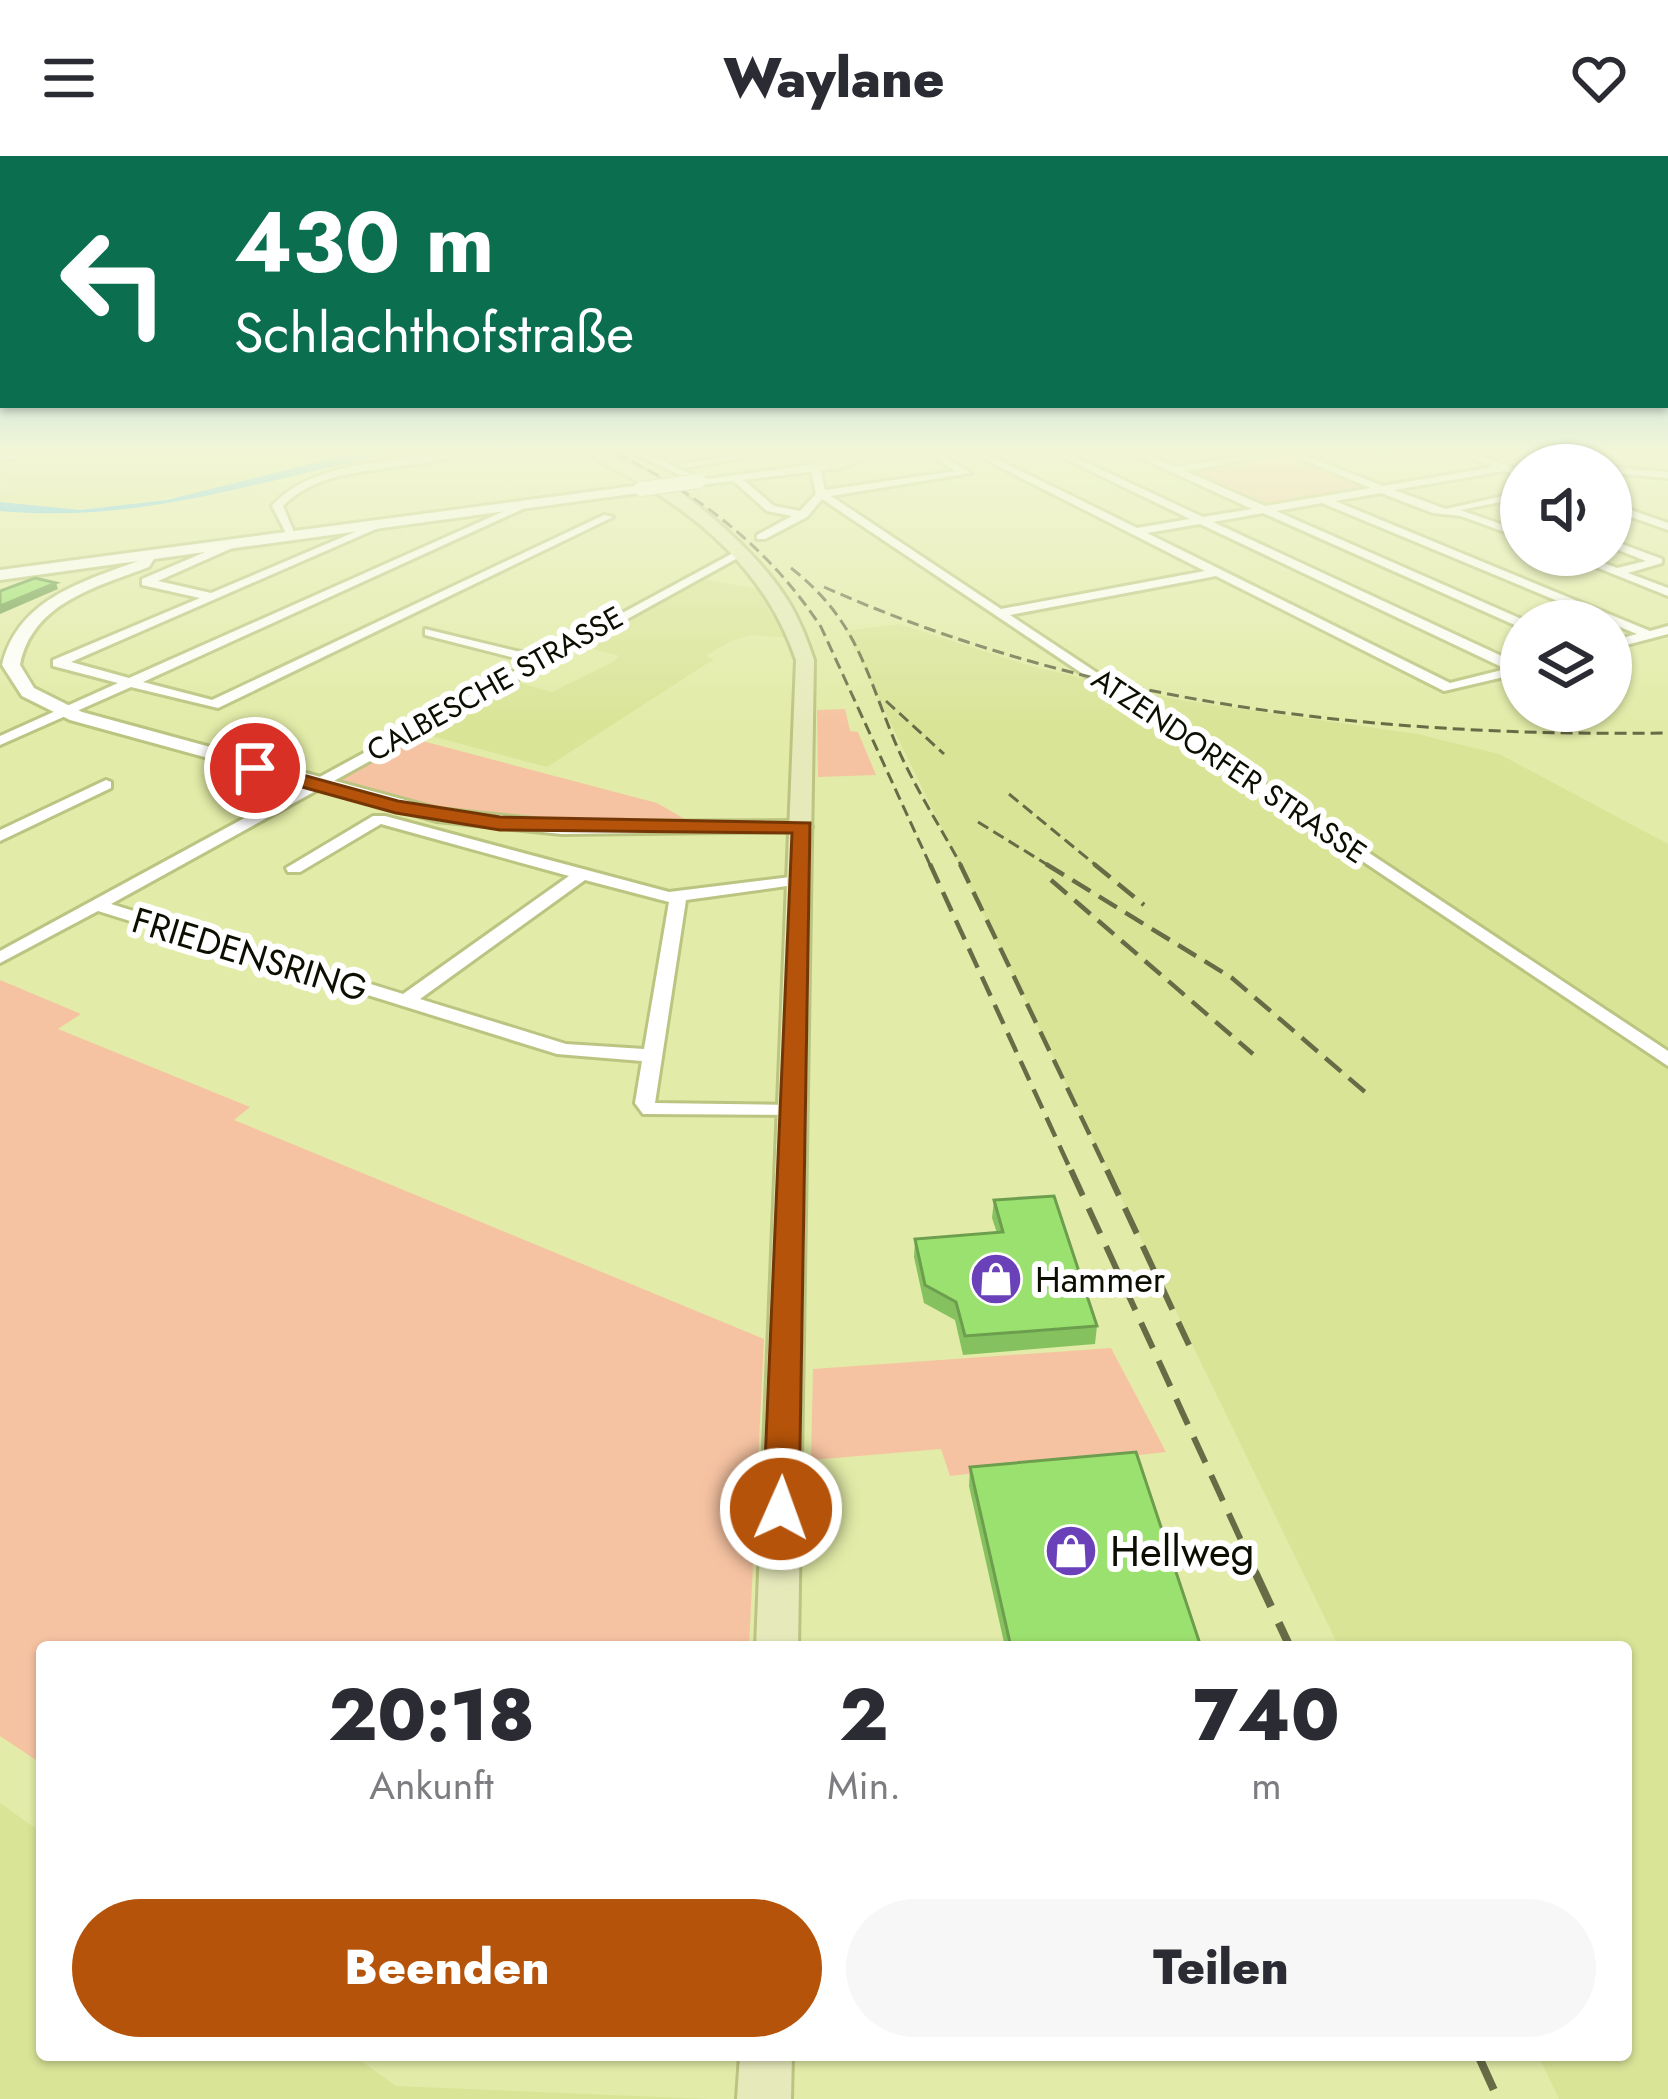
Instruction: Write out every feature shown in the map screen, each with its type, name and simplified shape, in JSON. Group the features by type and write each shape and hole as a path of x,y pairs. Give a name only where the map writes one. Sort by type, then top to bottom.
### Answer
{"main road":[{"path":"727,544 781,609 804,654 777,1641"},
{"path":"764,2099 766,2061"}],"street":[{"path":"0,575 230,544"},
{"path":"212,597 146,582 233,544"},
{"path":"336,544 58,662 213,705 554,544"},
{"path":"0,741 441,544"},
{"name":"ATZENDORFER STRASSE","path":"894,544 1668,1060"},
{"path":"1158,544 1449,688 1500,674"},
{"path":"1252,544 1500,660"},
{"path":"1341,544 1500,614"},
{"path":"1429,544 1649,635"},
{"path":"1632,551 1658,561 1632,568"},
{"name":"CALBESCHE STRASSE","path":"0,958 538,660 740,554"},
{"path":"149,555 144,564 47,608 15,644 11,664 19,682 65,712 413,811 500,824 725,828 802,851"},
{"path":"999,614 1215,573"},
{"path":"1626,576 1668,592"},
{"path":"1632,639 1668,631"},
{"path":"429,632 538,660"},
{"path":"0,836 106,785"},
{"path":"294,868 379,819 678,897 802,851"},
{"name":"FRIEDENSRING","path":"404,1001 582,874"},
{"path":"678,897 645,1103 650,1110 793,1111"},
{"name":"FRIEDENSRING","path":"95,905 564,1050 653,1056"},
{"path":"0,940 20,948"}],"shaded area":[{"path":"697,578 757,589 784,637 749,635 731,641 706,656 714,659 547,767 420,733 513,681 552,692 611,663 620,656 577,645"},
{"path":"899,624 1030,666 1180,700 1417,734 1499,754 1668,844 1668,2099 1559,2099 1541,2061 1632,2061 1632,1641 1336,1641 846,631"},
{"path":"845,709 850,731 858,732 876,775 818,777 817,710"},
{"path":"411,738 657,803 690,822 573,824 429,810 338,783 345,774"},
{"path":"0,980 81,1014 58,1029 250,1107 234,1120 764,1339 749,1641 36,1641 36,1760 0,1736"},
{"path":"1111,1348 1166,1452 950,1476 941,1449 811,1460 813,1369"},
{"path":"0,1803 36,1829 36,2061 361,2061 396,2086 708,2099 0,2099"}],"building":[{"path":"35,578 56,583 0,606 0,591"},
{"name":"Hammer","path":"1054,1196 1097,1326 965,1336 956,1302 925,1285 915,1239 1003,1232 994,1200"},
{"name":"Hellweg","path":"1136,1452 1199,1641 1010,1641 970,1467"}],"railway":[{"path":"750,544 821,627 931,867"},
{"path":"791,568 845,627 902,758 962,867"},
{"path":"824,587 925,628 1028,661 1237,706 1451,729 1668,733"},
{"path":"886,701 944,754"},
{"path":"1009,794 1098,867"},
{"path":"978,822 1051,867"},
{"path":"930,864 1072,1173"},
{"path":"960,864 1108,1173"},
{"path":"1046,864 1232,978 1365,1092"},
{"path":"1094,864 1144,905"},
{"path":"1051,880 1253,1054"},
{"path":"1071,1170 1257,1575"},
{"path":"1107,1170 1189,1345"},
{"path":"1255,1572 1287,1641"},
{"path":"1481,2061 1498,2099"}],"place":[{"name":"Hammer","path":"996,1279"},
{"name":"Hellweg","path":"1071,1551"}],"route":[{"path":"255,768 396,807 500,824 604,829 802,827 781,1509"}]}
